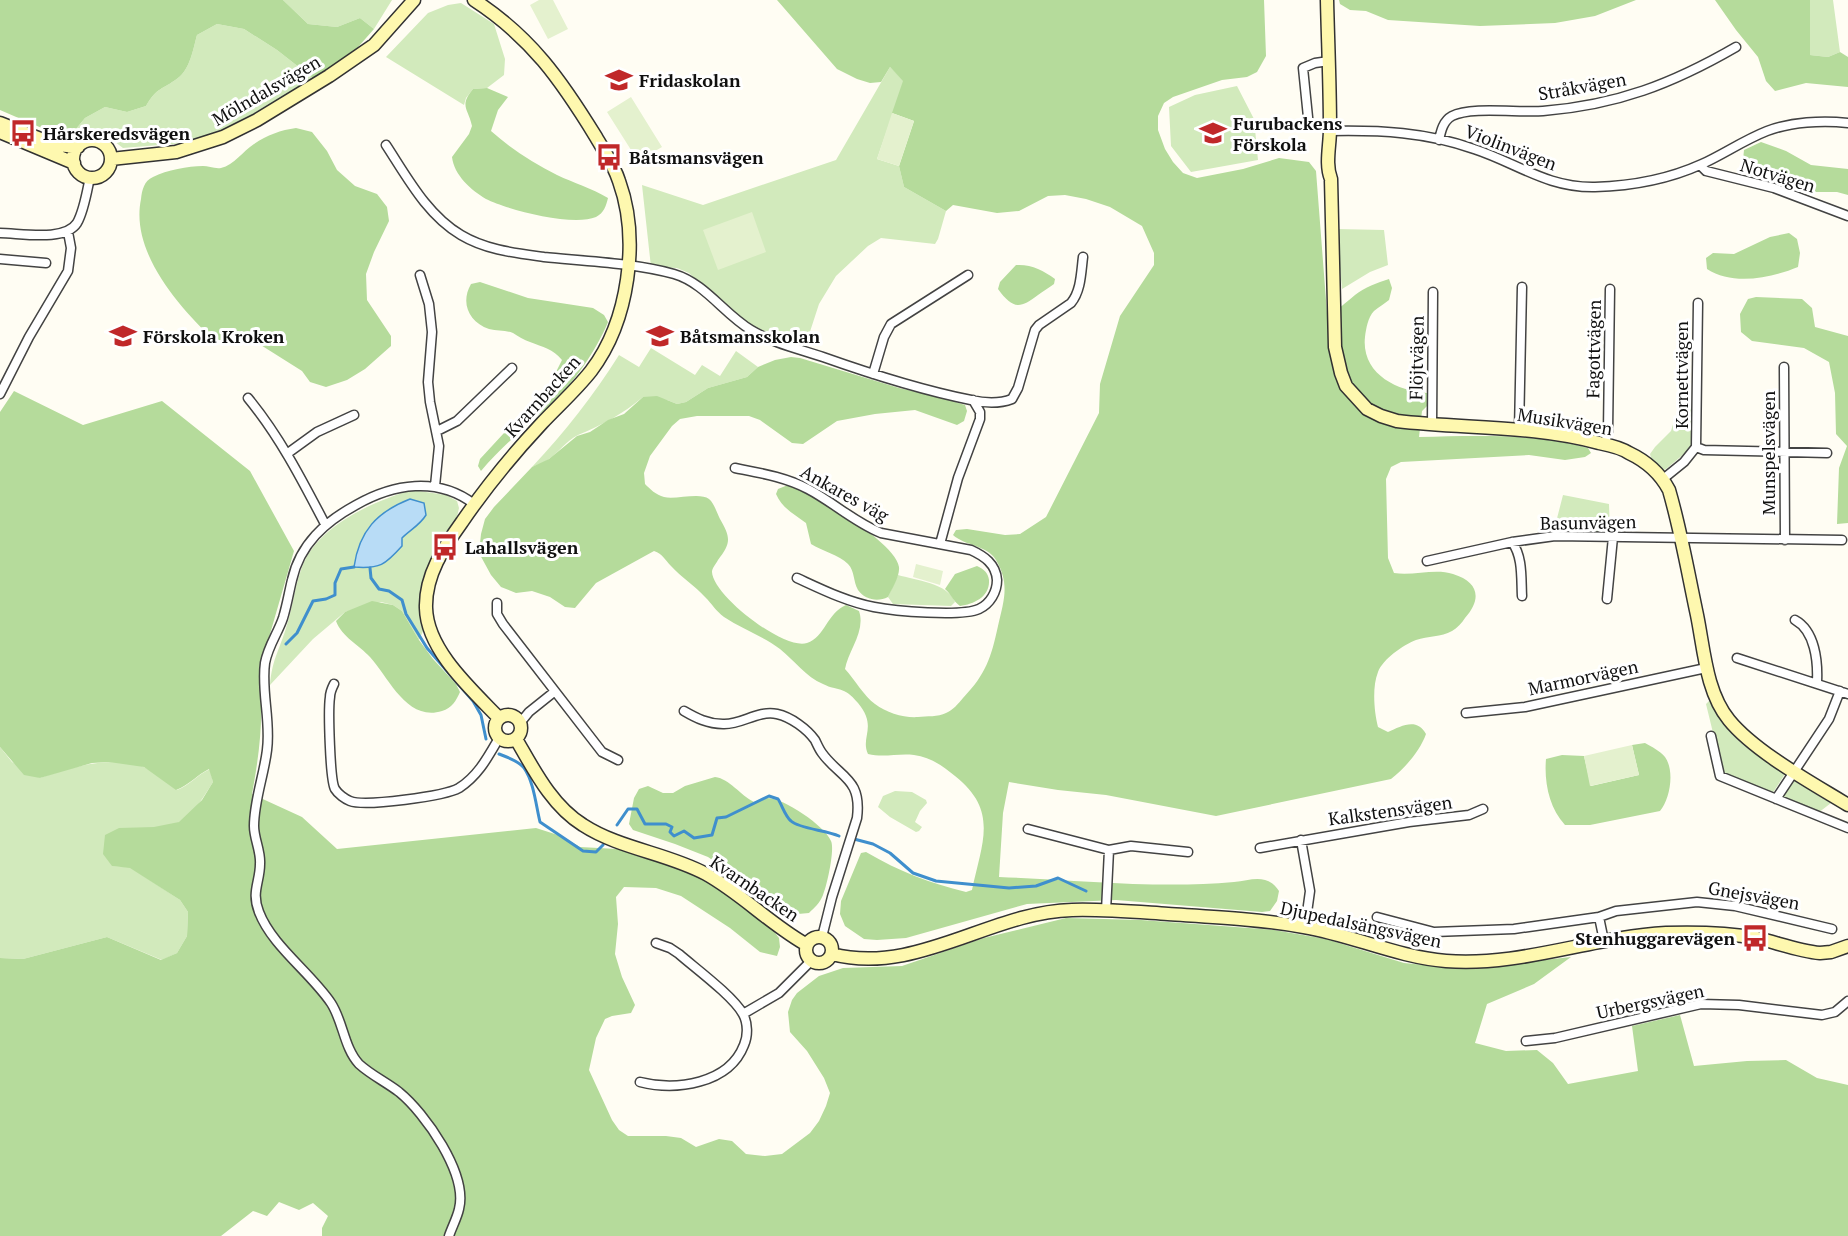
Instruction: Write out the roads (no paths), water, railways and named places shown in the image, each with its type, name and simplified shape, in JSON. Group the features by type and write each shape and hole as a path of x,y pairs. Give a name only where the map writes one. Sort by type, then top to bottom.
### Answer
{"street":[{"name":"Mölndalsvägen","path":"111,159 176,152 223,137 248,124 328,76 374,45 414,0"},
{"name":"Kvarnbacken","path":"474,0 517,32 563,84 609,157 624,197 630,240 628,267 616,325 610,340 592,369 513,455 474,504 445,547 432,572 426,592 429,630 441,654 499,718"},
{"name":"Musikvägen","path":"1327,0 1330,145 1334,155 1334,172 1331,179 1335,347 1346,386 1367,409 1397,421 1553,433 1605,444 1628,452 1652,468 1663,479"},
{"name":"Stråkvägen","path":"1439,140 1443,125 1452,116 1463,113 1542,111 1604,102 1652,88 1708,63 1736,47"},
{"path":"1309,127 1303,68 1315,63 1329,62"},
{"path":"0,123 56,145 78,147"},
{"name":"Violinvägen","path":"1330,131 1379,130 1439,140 1485,153 1535,176 1582,187 1628,186 1666,177 1700,165 1768,131 1793,124 1848,123"},
{"path":"0,132 74,163 80,172 90,177 105,173 111,159 106,146 99,141 85,141 74,155 74,163"},
{"path":"386,145 426,203 447,226 462,236 503,252 667,273 685,279 734,319 760,335 873,374 973,400 993,402 1012,399 1023,372 1035,330 1075,299 1083,257"},
{"name":"Notvägen","path":"1700,165 1706,171 1774,188 1848,216"},
{"path":"0,233 55,235 68,232 77,222 90,177"},
{"path":"0,394 29,337 68,271 71,248 68,232"},
{"path":"0,259 46,263"},
{"path":"420,275 429,304 432,332 428,382 439,446 435,486"},
{"path":"873,374 884,337 891,324 968,275"},
{"path":"1519,431 1522,288"},
{"name":"Fagottvägen","path":"1605,444 1608,431 1610,289"},
{"name":"Flöjtvägen","path":"1432,425 1433,292"},
{"name":"Kornettvägen","path":"1696,447 1698,303"},
{"name":"Munspelsvägen","path":"1784,367 1785,540"},
{"path":"436,431 458,421 512,368"},
{"path":"248,398 268,422 288,453 326,524"},
{"path":"940,544 958,478 980,419 980,412 973,400"},
{"path":"288,453 317,432 354,415"},
{"path":"1827,453 1704,450 1696,447 1684,462 1663,479 1669,490 1681,538 1706,668 1728,718 1755,744 1848,805"},
{"name":"Ankares väg","path":"735,468 782,478 805,488 881,534 971,550 983,556 991,564 995,571 996,588 993,597 984,606 977,610 960,612 873,607 831,594 797,578"},
{"path":"449,1236 460,1208 460,1196 454,1169 444,1149 430,1126 407,1100 359,1064 353,1055 338,1015 330,1003 276,939 259,914 255,901 255,889 261,867 254,824 268,739 265,663 283,619 298,560 310,541 326,524 369,498 393,489 435,486 458,493 474,504"},
{"name":"Basunvägen","path":"1427,561 1512,542 1555,536 1842,540"},
{"path":"1607,599 1613,537"},
{"path":"1512,542 1520,557 1522,596"},
{"path":"497,603 497,614 503,624 554,692 602,752 618,760"},
{"path":"1795,620 1803,624 1807,630 1814,649 1817,682"},
{"path":"1737,658 1844,692 1829,719 1793,770 1776,799"},
{"name":"Marmorvägen","path":"1466,713 1525,707 1706,668"},
{"path":"334,684 330,698 332,776 335,789 351,801 365,803 435,796 457,789 479,771 500,738"},
{"path":"520,723 529,712 554,692"},
{"path":"684,711 708,723 724,725 758,714 768,713 785,717 809,735 822,754 844,774 851,784 858,807 857,818 822,937"},
{"path":"511,715 520,723 521,732 516,739 509,742 500,738 495,729 499,718 511,715"},
{"path":"1711,736 1720,776 1848,828"},
{"name":"Kvarnbacken","path":"516,739 552,796 581,824 596,832 683,862 707,874 807,945"},
{"name":"Kalkstensvägen","path":"1260,848 1409,822 1469,815 1483,809"},
{"path":"1028,829 1109,850 1131,846 1188,852"},
{"path":"1301,840 1310,891 1305,927"},
{"path":"1106,911 1109,850"},
{"name":"Gnejsvägen","path":"1377,917 1434,932 1514,929 1599,916 1616,911 1696,902 1735,906 1832,929"},
{"name":"Djupedalsängsvägen","path":"832,954 873,959 893,957 1039,914 1071,910 1251,920 1305,927 1412,956 1471,962 1496,961 1644,935 1692,933 1755,938 1821,953 1848,946"},
{"path":"1599,916 1604,941"},
{"path":"822,937 831,943 832,954 825,963 811,961 806,953 807,945 813,938 822,937"},
{"path":"640,1082 659,1087 701,1081 735,1062 746,1041 743,1014 713,982 679,954 670,948 656,944"},
{"path":"743,1014 779,993 811,961"},
{"name":"Urbergsvägen","path":"1526,1041 1571,1034 1688,1006 1720,1003 1822,1015 1835,1012 1848,1001"}],"water":[{"path":"410,499 424,503 426,515 402,538 402,546 386,562 370,567 354,567 360,543 372,524 388,510"}],"waterway":[{"path":"286,644 297,633 313,601 335,595 335,583 341,569 354,567"},
{"path":"370,568 371,578 379,589 389,591 402,600 406,614 427,648 473,701 481,715 486,739"},
{"path":"499,754 516,761 524,768 532,787 540,822 583,851 596,852 603,845"},
{"path":"617,825 628,809 637,809 645,824 666,824 672,827 670,832 674,836 684,831 694,838 712,835 717,818 726,817 769,796 778,799 787,816 795,824 839,836"},
{"path":"854,839 873,844 890,853 913,873 936,881 1009,888 1036,886 1058,878 1086,891"}],"place":[{"name":"Fridaskolan","path":"619,80"},
{"name":"Hårskeredsvägen","path":"23,133"},
{"name":"Furubackens Förskola","path":"1213,133"},
{"name":"Båtsmansvägen","path":"609,157"},
{"name":"Förskola Kroken","path":"123,336"},
{"name":"Båtsmansskolan","path":"660,336"},
{"name":"Lahallsvägen","path":"445,547"},
{"name":"Stenhuggarevägen","path":"1755,938"}]}
